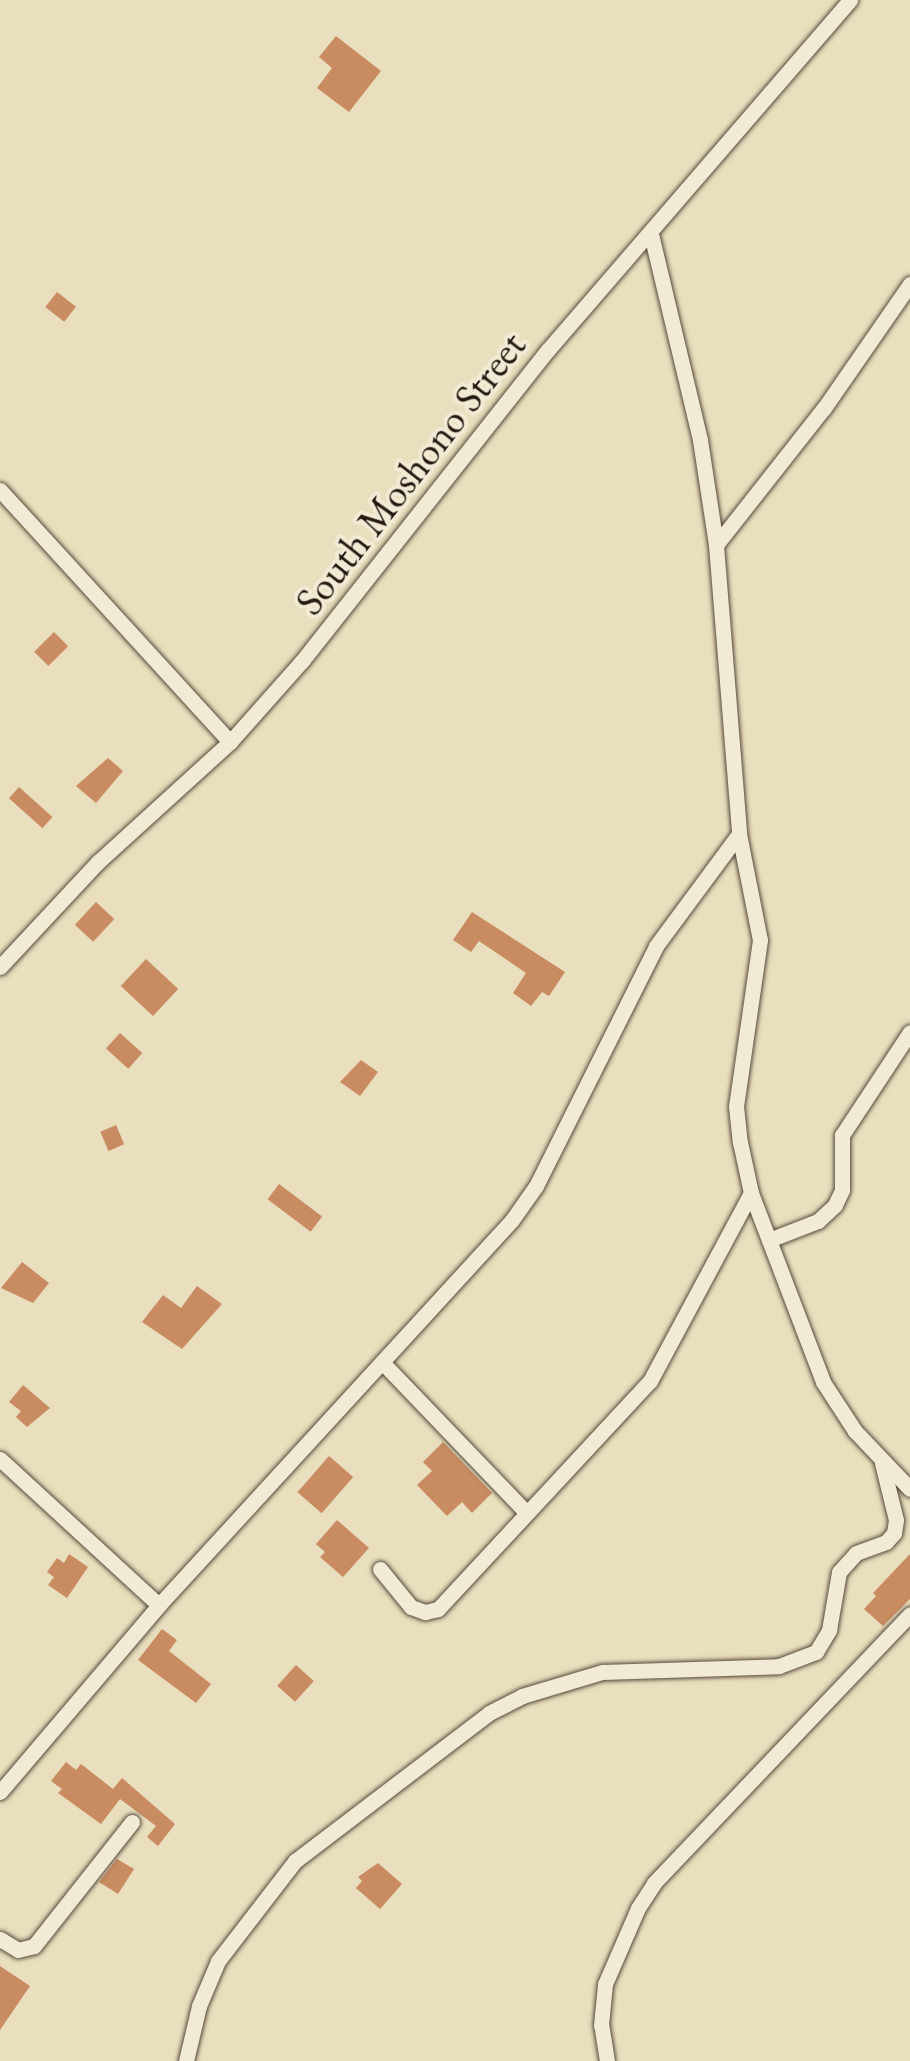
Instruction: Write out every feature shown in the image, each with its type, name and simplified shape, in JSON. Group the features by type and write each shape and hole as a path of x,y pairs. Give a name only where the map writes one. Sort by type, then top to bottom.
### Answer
{"street":[{"name":"South Moshono Street","path":"0,966 98,862 230,742 324,636 546,352 850,0"},
{"path":"650,234 690,386 716,546 739,834 760,940 736,1106 752,1193 823,1382 844,1416 910,1489"},
{"path":"716,546 824,408 910,284"},
{"path":"0,490 230,742"},
{"path":"0,1792 159,1605 524,1205 656,946 739,834"},
{"path":"769,1240 818,1221 835,1206 842,1190 842,1134 910,1032"},
{"path":"380,1570 410,1607 432,1612 650,1381 752,1193"},
{"path":"382,1362 528,1513"},
{"path":"186,2061 199,2006 218,1961 295,1861 490,1713 522,1696 602,1672 779,1666 816,1652 829,1630 838,1572 856,1553 886,1542 894,1533 896,1520 881,1459"},
{"path":"0,1460 159,1605"},
{"path":"607,2061 601,2024 605,1984 638,1908 654,1883 910,1614"},
{"path":"0,1939 18,1950 34,1946 132,1822"}],"building":[{"path":"336,36 381,71 349,112 317,88 332,68 319,57"},
{"path":"57,292 76,307 64,322 45,307"},
{"path":"54,632 68,646 48,666 34,652"},
{"path":"108,758 123,771 96,803 76,786"},
{"path":"19,787 52,817 42,828 9,798"},
{"path":"96,902 114,919 93,942 75,925"},
{"path":"472,912 565,972 549,996 542,992 531,1006 513,993 526,973 479,941 471,952 453,940"},
{"path":"146,959 178,989 153,1016 121,986"},
{"path":"120,1033 142,1053 128,1069 106,1049"},
{"path":"361,1060 378,1072 360,1096 340,1082"},
{"path":"116,1125 124,1144 109,1151 100,1132"},
{"path":"279,1184 322,1216 311,1232 268,1199"},
{"path":"22,1262 49,1283 33,1303 1,1288"},
{"path":"197,1286 222,1304 182,1349 142,1322 163,1295 181,1308"},
{"path":"23,1385 50,1408 27,1427 16,1417 21,1411 9,1402"},
{"path":"443,1442 492,1493 472,1513 462,1502 447,1516 417,1485 432,1471 423,1462"},
{"path":"329,1456 353,1477 322,1513 298,1492"},
{"path":"337,1520 369,1548 343,1577 320,1557 325,1552 316,1544"},
{"path":"69,1554 88,1567 67,1598 48,1585 54,1577 47,1572 57,1558 64,1563"},
{"path":"910,1554 910,1599 883,1626 864,1609 876,1596 873,1593"},
{"path":"162,1629 177,1640 169,1651 211,1684 196,1703 138,1660"},
{"path":"296,1665 314,1681 295,1702 277,1686"},
{"path":"66,1762 76,1770 81,1764 113,1789 122,1778 175,1824 158,1846 147,1837 156,1826 120,1799 101,1824 58,1793 62,1789 51,1781"},
{"path":"117,1859 134,1869 118,1894 99,1882"},
{"path":"378,1863 402,1884 380,1909 356,1888 362,1881 358,1877"},
{"path":"0,1966 30,1986 0,2030"}]}
